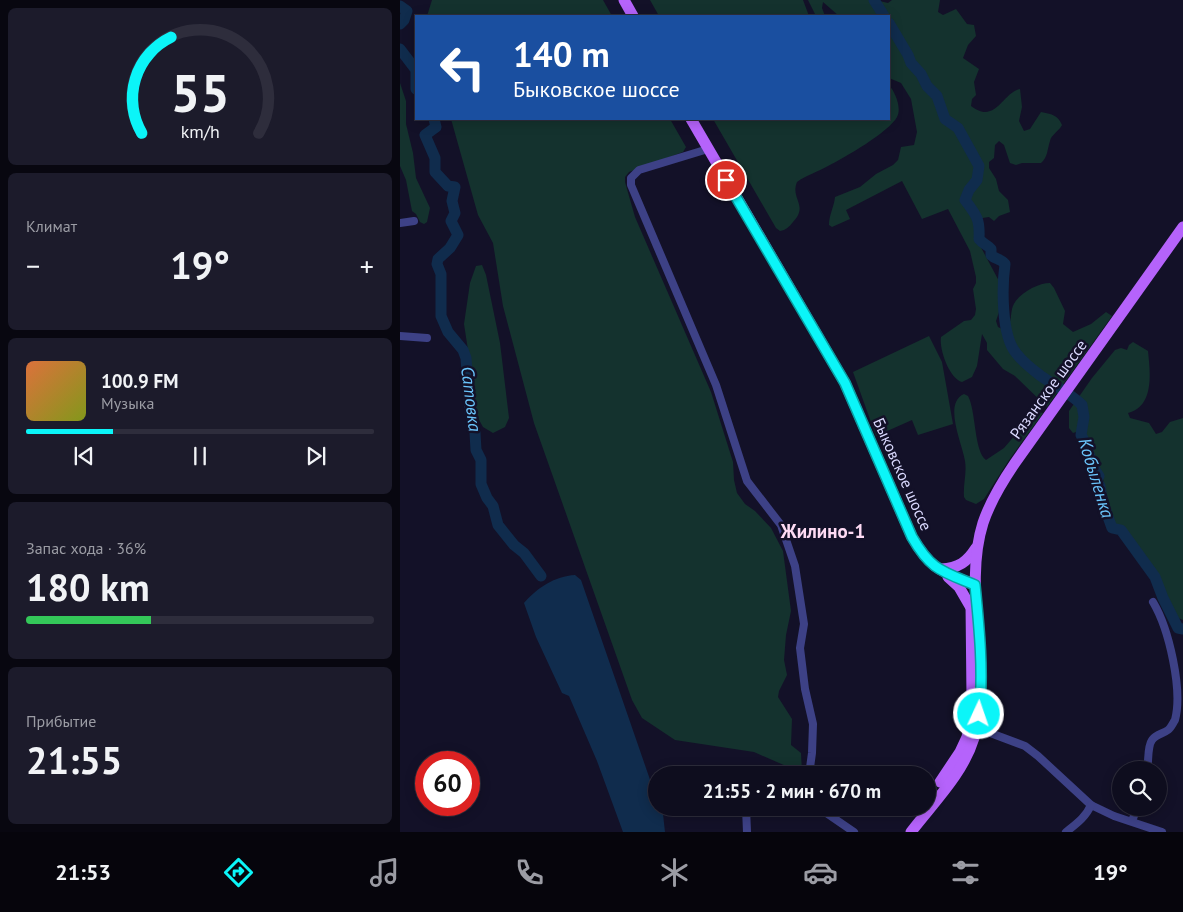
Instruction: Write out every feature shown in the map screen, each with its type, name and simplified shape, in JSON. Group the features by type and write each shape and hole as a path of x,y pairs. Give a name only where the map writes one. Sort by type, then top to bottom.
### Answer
{"main road":[{"path":"624,0 633,15"},
{"name":"Быковское шоссе","path":"692,120 839,373 920,552 937,569 975,585"},
{"name":"Рязанское шоссе","path":"910,832 956,774 970,748 977,728 981,701 975,585 977,546 983,524 999,487 1183,226"},
{"path":"937,569 952,568 964,563 977,546"},
{"path":"937,569 959,587 970,606"},
{"name":"Рязанское шоссе","path":"936,788 947,773 967,737 972,698 970,606 975,585"},
{"path":"902,832 915,816"}],"street":[{"path":"708,149 638,170 632,178 631,185 716,385 747,481 781,525 795,566 804,624 800,648 805,689 813,724 810,766"},
{"path":"400,223 414,221"},
{"path":"400,336 427,338"},
{"path":"1148,761 1151,741 1155,736 1168,730 1175,720 1180,707 1181,685 1166,627 1153,602"},
{"path":"977,728 1025,746 1091,805 1114,816 1162,832"},
{"path":"1066,832 1088,812 1091,805"},
{"path":"746,816 747,832"},
{"path":"831,816 854,832"},
{"path":"1132,821 1134,816"}],"green space":[{"path":"432,0 603,0 611,15 427,15"},
{"path":"650,0 803,0 809,15 658,15"},
{"path":"808,0 875,0 888,3 892,0 940,0 938,12 943,15 956,9 967,24 974,25 976,36 968,45 963,58 979,69 974,82 976,95 972,99 971,106 980,111 987,112 993,110 1008,96 1020,89 1022,107 1019,121 1024,131 1030,129 1041,112 1054,116 1062,125 1051,139 1046,156 1041,163 1022,163 1016,165 1010,163 1004,145 999,141 995,145 994,158 989,162 989,168 996,179 999,191 1008,200 1010,212 999,216 994,221 989,217 976,219 976,238 1000,283 1000,309 996,321 998,327 1004,330 1008,325 1017,299 1039,285 1050,283 1065,311 1063,324 1073,332 1091,324 1106,312 1112,316 1047,407 1015,376 1003,369 987,350 987,343 982,334 977,366 972,377 962,382 949,369 943,355 941,337 964,321 971,320 975,315 973,289 976,277 970,251 948,209 922,219 902,181 846,210 850,219 832,227 829,225 835,197 860,187 876,174 893,165 898,160 901,147 914,145 917,132 911,99 901,83 890,78 890,15 838,15 823,2 822,8 825,15 816,15"},
{"path":"400,83 406,101 406,124 413,153 416,178 430,208 427,222 424,224 420,222 412,211 406,180 400,166"},
{"path":"890,87 899,109 897,117 885,130 855,151 797,182 795,188 799,211 797,216 786,229 780,231 776,228 714,120 890,120"},
{"path":"451,120 671,120 686,147 683,152 629,172 625,177 625,182 635,217 711,392 733,462 737,493 745,504 755,511 771,528 783,551 791,611 786,635 784,660 787,675 778,697 792,719 791,745 801,753 802,766 786,766 754,752 675,740 642,718 632,700 534,423 503,306 493,243 478,215"},
{"path":"482,265 486,275 500,343 509,418 505,427 493,433 483,427 474,411 464,324 470,283 476,266"},
{"path":"929,336 942,362 953,424 918,435 912,420 876,436 853,372"},
{"path":"1133,342 1148,351 1150,378 1147,396 1137,409 1128,413 1130,418 1149,423 1156,434 1162,432 1170,422 1183,418 1183,620 1174,613 1158,574 1122,528 1114,523 1101,471 1089,444 1085,429 1073,433 1069,428 1069,411 1092,378 1115,350 1121,348 1127,350"},
{"path":"964,394 968,396 971,402 979,449 986,460 1004,448 1036,411 1043,413 984,499 976,504 966,500 964,497 965,461 954,414 958,399"}],"water":[{"path":"575,575 581,580 648,774 648,816 663,816 665,832 623,832 597,761 569,696 562,693 536,637 524,603 547,584"}],"waterway":[{"name":"Кобыленка","path":"874,0 883,15"},
{"name":"Сатовка","path":"400,6 407,11 404,20 400,24"},
{"name":"Кобыленка","path":"890,25 911,63 921,74 927,86 937,96 945,119 958,128 979,166 977,180 969,190 965,200 977,218 979,239 991,249 991,255 1005,264 1003,285 1004,310 1005,323 1011,345 1018,356 1031,368 1082,405 1084,417 1081,435 1099,476 1096,482 1100,486 1102,500 1112,528 1121,530 1155,577 1178,628 1183,629"},
{"name":"Сатовка","path":"400,49 415,69"},
{"name":"Сатовка","path":"434,120 436,127 425,135 435,158 435,172 448,186 455,187 452,201 455,213 451,221 458,235 450,248 438,259 437,264 441,274 441,316 448,332 463,350 466,358 470,413 475,433 476,450 481,460 481,484 493,506 498,525 514,545 524,553 541,576"}],"district":[{"name":"Жилино-1","path":"823,531"}],"route":[{"path":"726,180 845,383 920,552 937,569 975,585 981,701 979,714"}]}
